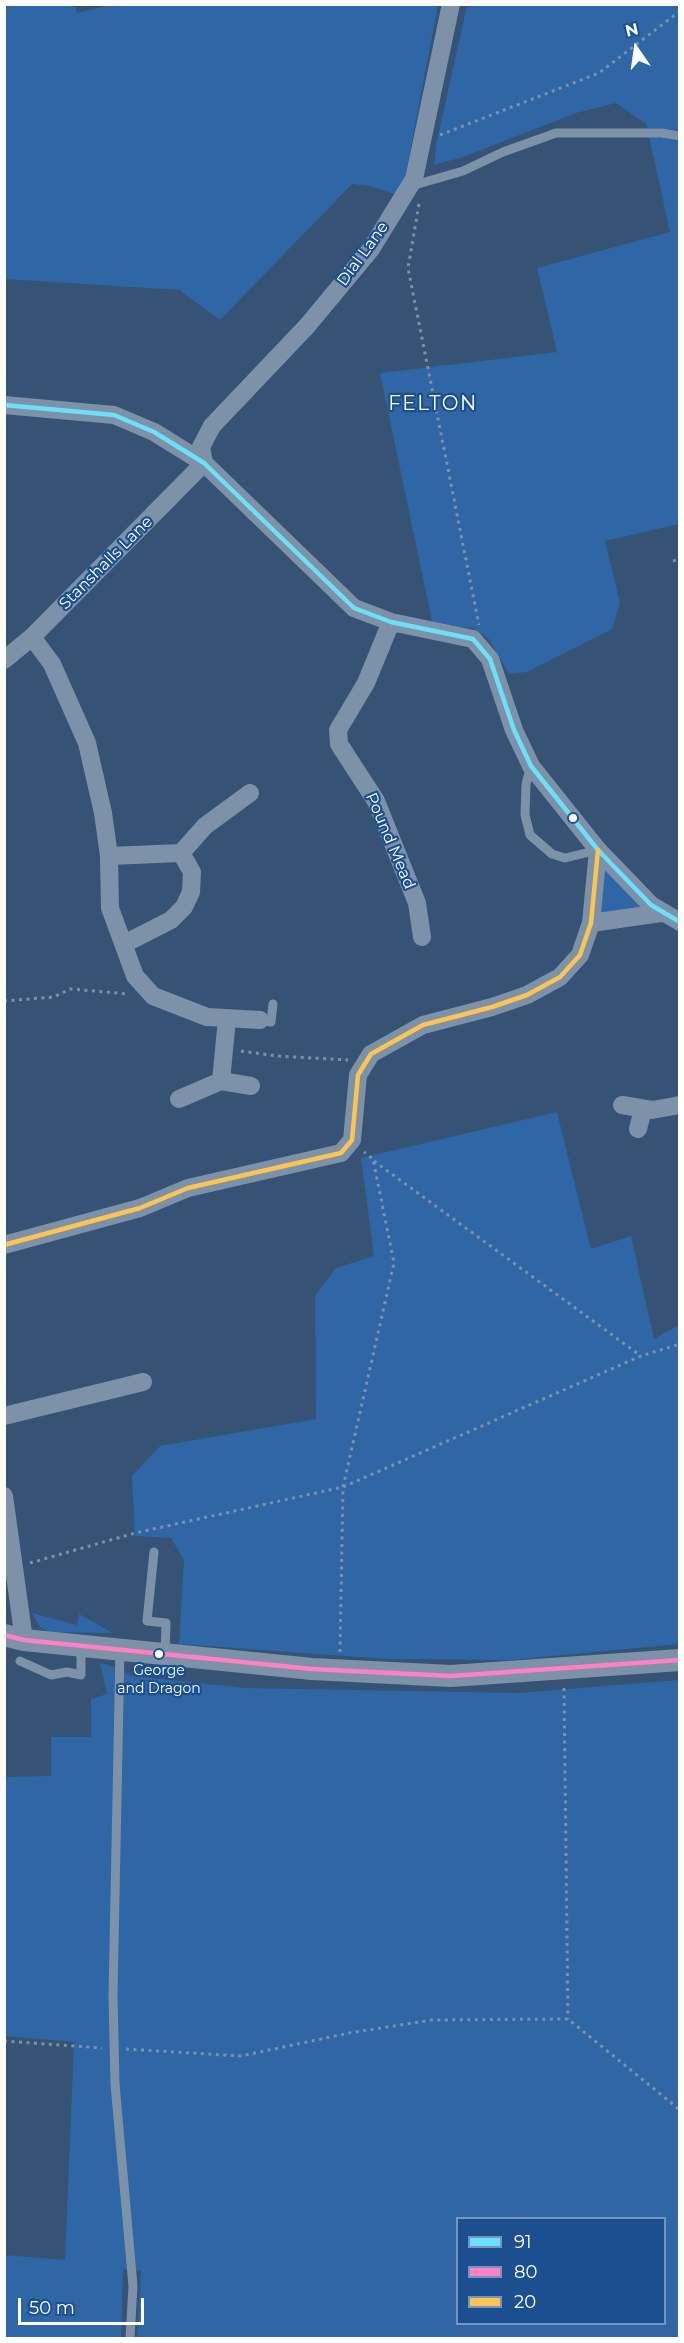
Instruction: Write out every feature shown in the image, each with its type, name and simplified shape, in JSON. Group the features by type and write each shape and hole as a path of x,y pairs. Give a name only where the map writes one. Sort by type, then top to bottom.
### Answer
{"street":[{"name":"Dial Lane","path":"204,463 201,447 212,426 307,326 371,249 414,179 451,4"},
{"path":"4,405 114,415 154,432 204,463 354,608 391,622 472,639 490,660 514,730 531,766 598,850 662,913 680,922"},
{"name":"Stanshalls Lane","path":"4,660 32,637 204,463"},
{"name":"Pound Mead","path":"391,622 366,683 338,730 339,744 376,801 417,903 422,937"},
{"path":"32,637 52,664 87,743 97,776 109,856 110,908 135,976 153,996 207,1017 260,1020"},
{"path":"109,856 182,853 205,826 250,793"},
{"path":"4,1245 140,1208 188,1188 341,1153 352,1140 358,1075 371,1054 423,1025 492,1008 526,995 560,977 580,955 591,923 598,850"},
{"path":"124,944 171,920 183,906 191,892 192,872 182,853"},
{"path":"591,923 662,913"},
{"path":"221,1081 227,1019"},
{"path":"179,1100 221,1081 251,1086"},
{"path":"622,1105 652,1110 680,1105"},
{"path":"638,1129 643,1109"},
{"path":"4,1416 143,1382"},
{"path":"4,1496 14,1567 16,1645 81,1646 341,1671 451,1676 680,1660"}],"lane":[{"path":"409,187 463,171 503,152 556,133 680,136"},
{"path":"531,766 526,784 525,815 530,835 552,854 565,858 598,850"},
{"path":"260,1020 271,1022 273,1004"},
{"path":"154,1552 147,1621 166,1623 165,1654"},
{"path":"16,1645 51,1675 67,1672 81,1675 81,1646"},
{"path":"120,1649 114,1841 114,2049 121,2166 133,2286 130,2338"}],"path":[{"path":"422,142 599,73 680,11"},
{"path":"409,187 420,203 408,268 477,610 479,632 472,639"},
{"path":"673,561 680,559"},
{"path":"4,1001 54,997 70,989 153,996"},
{"path":"224,1048 277,1056 367,1061"},
{"path":"352,1140 372,1160 641,1356"},
{"path":"341,1671 343,1487 394,1263 372,1160"},
{"path":"14,1567 135,1533 343,1487 641,1356 680,1344"},
{"path":"563,1669 568,2019"},
{"path":"4,2041 241,2056 349,2033 432,2020 568,2019 680,2110"}],"shaded area":[{"path":"114,4 438,5 405,178 397,195 370,186 352,184 220,320 179,290 5,279 4,5 75,5 77,13"},
{"path":"467,5 679,5 679,130 647,128 646,124 616,103 576,113 463,157 434,165 436,145"},
{"path":"649,136 679,141 679,524 605,541 620,603 612,629 527,672 509,674 488,638 473,628 433,626 380,373 557,352 537,268 670,232"},
{"path":"604,864 643,908 595,914"},
{"path":"557,1112 591,1249 631,1236 654,1339 679,1325 679,1644 510,1660 386,1659 179,1644 184,1560 171,1538 135,1536 132,1476 160,1446 316,1419 315,1296 336,1268 374,1256 361,1158"},
{"path":"32,1613 77,1625 79,1614 113,1633 49,1632 40,1627"},
{"path":"100,1663 118,1668 132,1676 246,1688 520,1693 679,1680 679,2338 137,2338 141,2271 123,2269 121,2338 5,2338 5,2255 65,2260 74,2042 5,2036 4,1777 51,1776 51,1737 91,1737 91,1699 107,1694"}],"transit line":[{"name":"91","path":"4,405 114,415 154,432 204,463 354,608 391,622 473,639 490,659 514,730 531,766 598,850 651,905 680,922"},
{"name":"20","path":"4,1245 140,1208 188,1188 341,1153 352,1140 358,1075 371,1054 423,1025 492,1007 527,995 560,977 580,955 591,923 598,850"},
{"name":"80","path":"4,1635 24,1640 312,1669 451,1676 680,1660"}],"place":[{"name":"George and Dragon","path":"159,1654"}],"district":[{"name":"FELTON","path":"433,404"}]}
